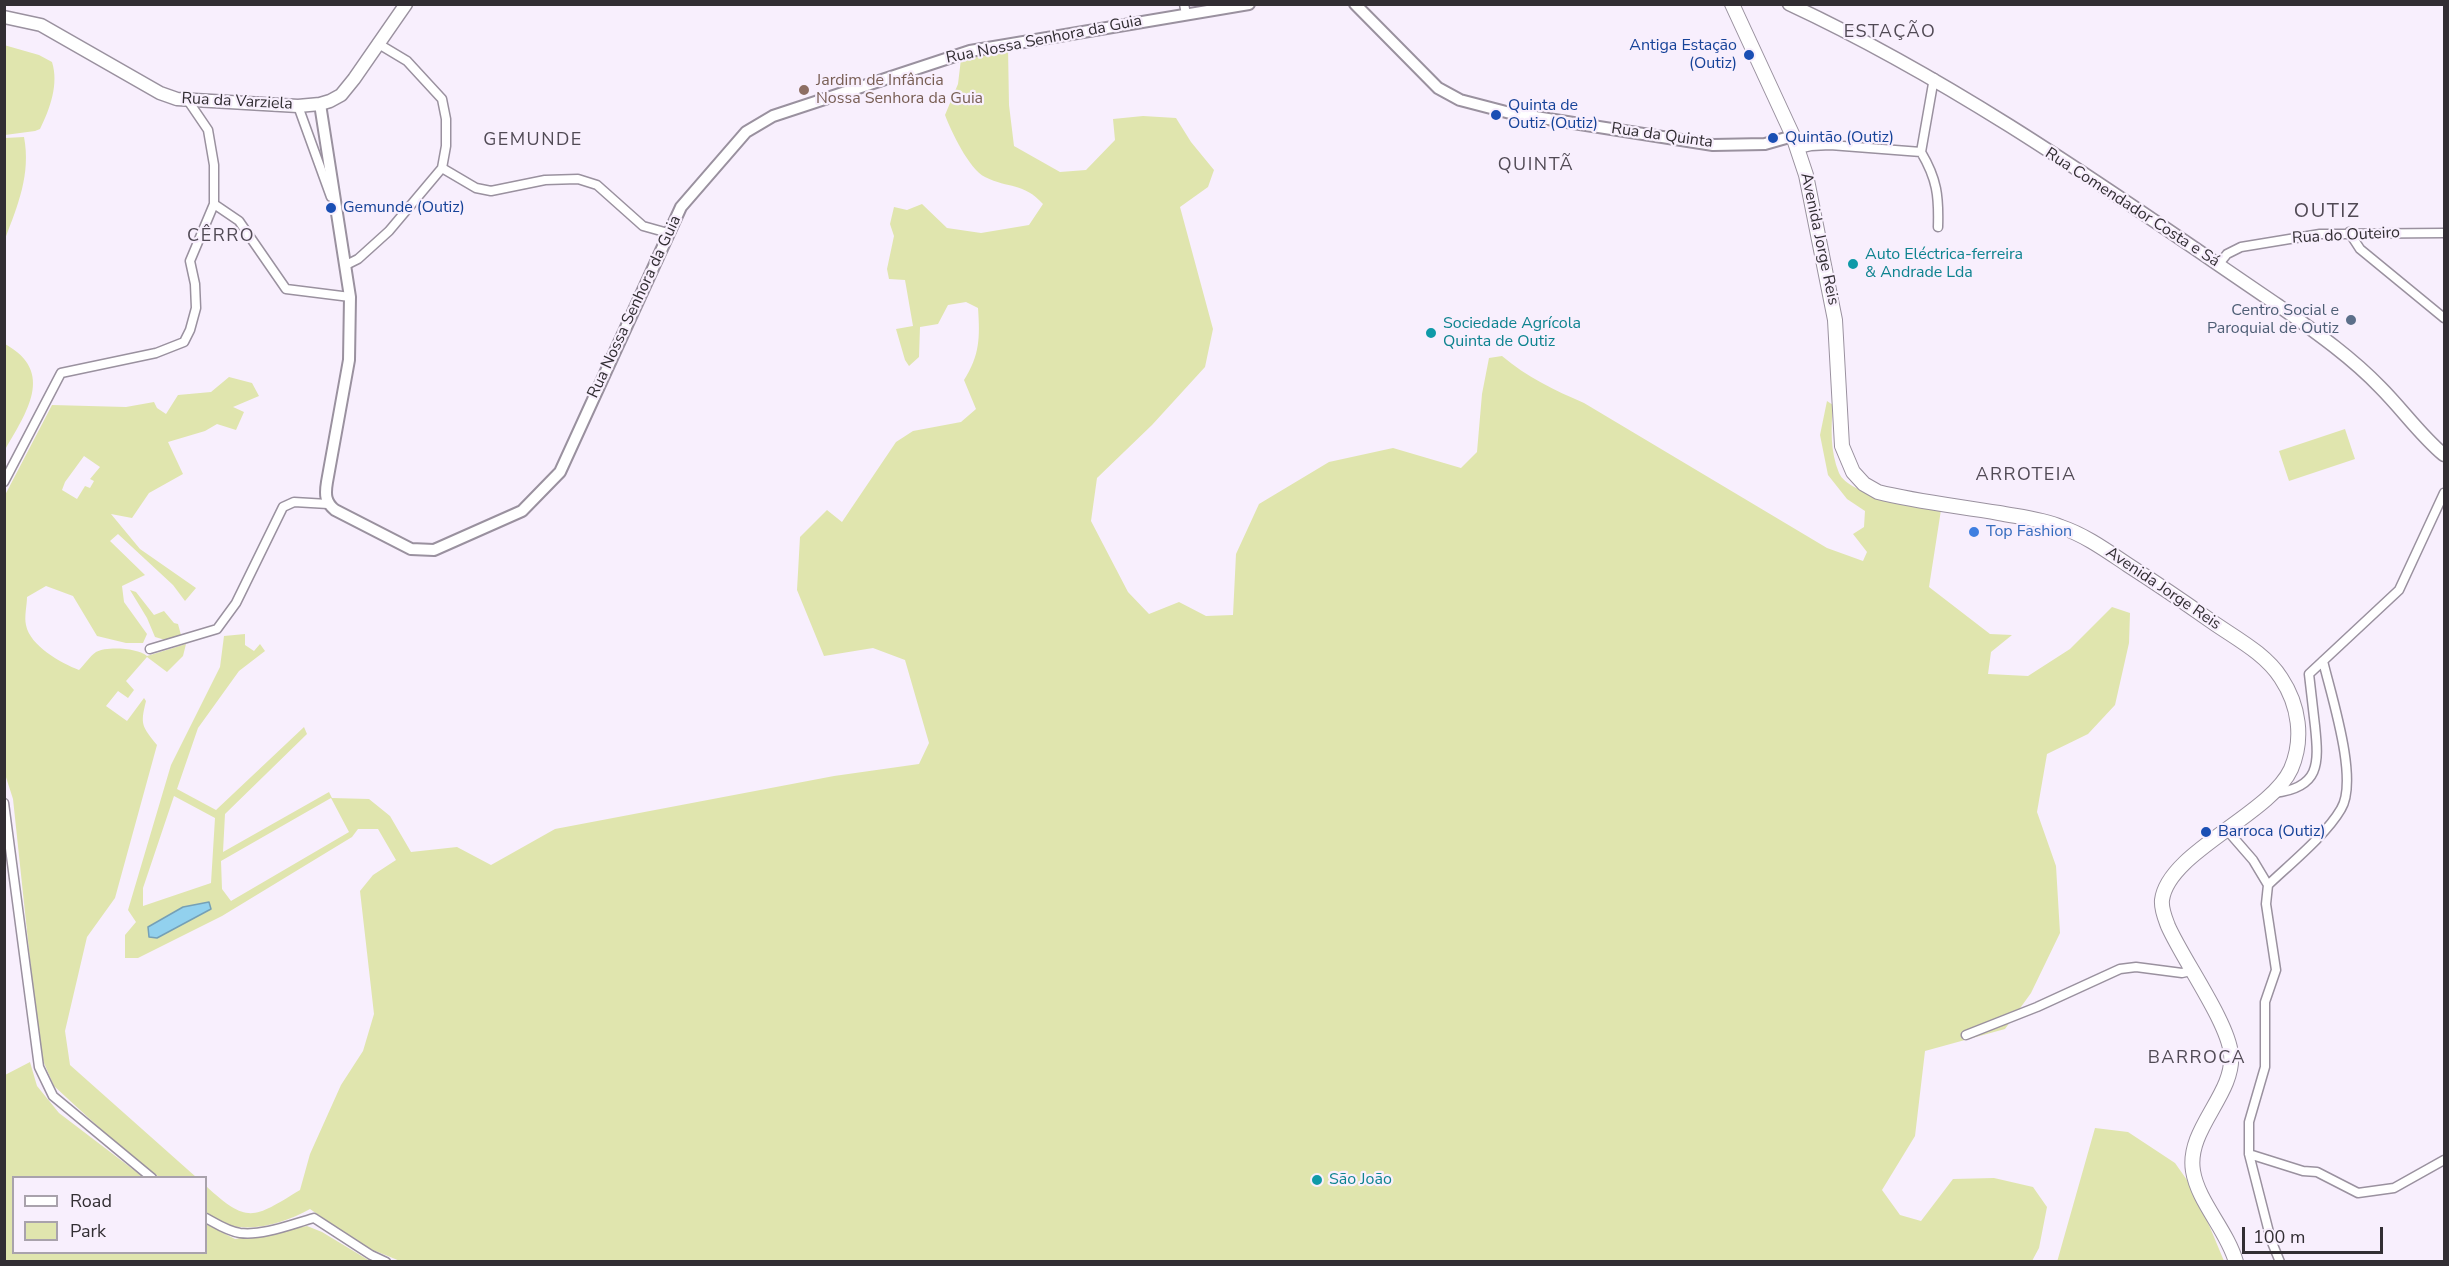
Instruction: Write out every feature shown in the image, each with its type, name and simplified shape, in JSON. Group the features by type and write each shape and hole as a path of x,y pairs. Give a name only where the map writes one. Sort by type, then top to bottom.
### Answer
{"main road":[{"name":"Rua da Varziela","path":"4,17 41,25 160,93 189,102 298,106 320,104 341,95 406,4"},
{"name":"Avenida Jorge Reis","path":"1732,4 1793,136 1813,201 1833,306 1838,356 1841,435 1845,457 1852,472 1864,484 1878,492 2032,519 2065,528 2109,552 2263,657 2277,672 2289,691 2296,711 2297,748 2291,768 2282,784 2175,874 2162,899 2163,913 2168,926 2222,1027 2229,1046 2231,1058 2227,1078 2196,1142 2193,1171 2200,1191 2229,1240 2236,1262"},
{"name":"Rua Comendador Costa e Sá","path":"1789,4 1934,78 2279,306 2344,354 2381,388 2418,432 2445,455"}],"street":[{"name":"Rua Nossa Senhora da Guia","path":"328,504 335,510 411,549 434,550 522,511 560,472 681,207 736,141 746,132 773,116 970,51 1185,9 1250,4"},
{"name":"Rua da Quinta","path":"1355,4 1438,88 1460,100 1510,113 1713,145 1765,144 1793,136"},
{"path":"346,265 358,259 389,231 442,168 446,146 446,119 442,99 407,61 377,44"},
{"path":"1934,78 1921,152 1931,170 1939,196 1938,227"},
{"path":"4,482 61,373 156,352 184,342 190,330 196,308 195,284 190,261 214,204 214,165 207,130 189,102"},
{"path":"150,649 216,629 236,603 283,507 294,502 328,504 327,482 349,360 351,297 320,104"},
{"path":"298,106 332,198 337,199"},
{"path":"1798,149 1830,145 1921,152"},
{"path":"442,168 476,188 490,191 545,180 578,179 597,185 643,226 668,232"},
{"path":"214,204 239,221 286,289 351,297"},
{"path":"2349,232 2360,249 2445,318"},
{"name":"Rua do Outeiro","path":"2218,265 2234,250 2253,244 2320,234 2445,233"},
{"path":"2273,793 2302,786 2314,772 2318,753 2309,674 2399,590 2445,493"},
{"path":"2268,885 2334,821 2343,807 2348,782 2346,759 2323,661"},
{"path":"4,803 39,1067 53,1096 150,1176"},
{"path":"2226,829 2253,860 2268,885 2266,904 2276,970 2265,1002 2265,1067 2249,1122 2249,1154 2271,1240 2280,1262"},
{"path":"1966,1035 2037,1007 2120,969 2136,967 2182,974 2191,971"},
{"path":"2249,1154 2303,1171 2317,1172 2358,1193 2394,1188 2445,1160"},
{"path":"207,1219 226,1229 242,1233 266,1230 314,1218 370,1255 386,1262"}],"green space":[{"path":"4,45 39,55 52,62 54,88 40,129 35,131 5,135"},
{"path":"1008,47 1009,105 1014,146 1060,172 1086,170 1115,140 1113,119 1143,116 1176,118 1191,142 1214,170 1208,187 1180,207 1213,329 1205,367 1152,425 1097,478 1091,521 1128,592 1149,614 1179,602 1206,616 1233,615 1236,554 1259,504 1329,462 1393,448 1461,468 1477,452 1482,394 1489,358 1502,356 1531,377 1584,403 1827,548 1863,561 1867,552 1853,534 1864,527 1865,511 1847,499 1828,475 1820,435 1827,401 1833,405 1834,456 1839,473 1845,481 1856,488 1885,498 1941,510 1929,587 1990,634 2012,635 1991,652 1988,674 2028,676 2070,649 2112,607 2130,613 2129,643 2115,705 2088,734 2047,754 2037,812 2056,866 2060,933 2031,993 2005,1029 1925,1051 1915,1136 1882,1190 1900,1215 1921,1221 1953,1179 1994,1178 2033,1187 2047,1207 2039,1248 2032,1261 400,1261 363,1246 310,1209 285,1220 258,1227 231,1226 207,1215 207,1187 232,1207 242,1212 252,1213 272,1207 300,1190 310,1154 341,1085 363,1051 374,1014 360,891 373,875 396,860 378,829 358,829 352,837 222,916 138,958 125,958 125,935 136,922 128,910 171,765 220,667 224,636 245,634 245,645 254,651 260,644 265,651 239,671 198,728 177,789 216,810 304,727 307,734 225,814 223,852 329,792 332,798 369,799 390,816 411,852 457,847 491,865 555,829 834,776 919,764 929,743 905,660 873,648 824,656 797,590 800,537 827,510 842,522 896,442 913,431 961,422 976,409 964,380 978,346 978,308 966,302 948,305 938,324 920,327 919,357 909,366 896,329 913,326 905,280 889,279 887,269 894,236 890,224 894,207 907,210 922,204 947,228 981,233 1029,225 1043,204 1029,192 985,177 973,166 961,149 945,115 958,84 961,59","holes":["174,796 215,818 211,883 143,906 143,888","331,798 349,832 231,901 222,889 221,861"]},
{"path":"24,137 26,164 22,189 5,239 5,138"},
{"path":"5,344 21,355 29,367 33,380 28,408 5,450"},
{"path":"229,377 252,383 259,396 233,407 244,412 236,430 217,424 205,431 168,442 183,474 149,493 132,518 111,514 140,549 196,588 185,601 173,585 118,534 110,541 145,575 122,586 124,602 147,634 143,643 126,643 97,636 73,596 46,586 27,597 25,615 26,625 33,640 47,653 79,670 96,652 101,650 130,650 147,656 186,644 183,656 167,672 147,657 126,681 134,690 128,698 118,691 106,706 127,721 144,698 146,701 143,715 144,725 157,745 115,898 87,937 65,1031 70,1065 195,1176 158,1176 118,1145 54,1086 40,1054 13,799 5,774 4,497 52,405 126,407 154,402 157,408 166,414 178,395 211,392","holes":["84,456 100,467 90,479 94,481 90,488 85,486 77,499 62,490 65,482"]},
{"path":"2345,429 2355,459 2289,481 2279,451"},
{"path":"130,590 136,592 154,615 164,611 174,623 178,624 181,635 169,641 155,637 147,618"},
{"path":"30,1062 37,1086 59,1113 142,1176 12,1176 12,1254 207,1254 207,1225 235,1239 307,1226 322,1232 370,1261 5,1262 5,1075"},
{"path":"2095,1128 2128,1132 2175,1163 2187,1180 2204,1213 2224,1261 2057,1262"}],"water":[{"path":"209,902 211,909 157,938 149,937 148,927 183,907"}],"place":[{"name":"Antiga Estação (Outiz)","path":"1749,55"},
{"name":"Jardim de Infância Nossa Senhora da Guia","path":"804,90"},
{"name":"Quinta de Outiz (Outiz)","path":"1496,115"},
{"name":"Quintão (Outiz)","path":"1773,138"},
{"name":"Gemunde (Outiz)","path":"331,208"},
{"name":"Auto Eléctrica-ferreira & Andrade Lda","path":"1853,264"},
{"name":"Centro Social e Paroquial de Outiz","path":"2351,320"},
{"name":"Sociedade Agrícola Quinta de Outiz","path":"1431,333"},
{"name":"Top Fashion","path":"1974,532"},
{"name":"Barroca (Outiz)","path":"2206,832"},
{"name":"São João","path":"1317,1180"}],"district":[{"name":"ESTAÇÃO","path":"1890,33"},
{"name":"GEMUNDE","path":"533,141"},
{"name":"QUINTÃ","path":"1536,166"},
{"name":"OUTIZ","path":"2327,212"},
{"name":"CÊRRO","path":"221,237"},
{"name":"ARROTEIA","path":"2026,476"},
{"name":"BARROCA","path":"2197,1059"}]}
